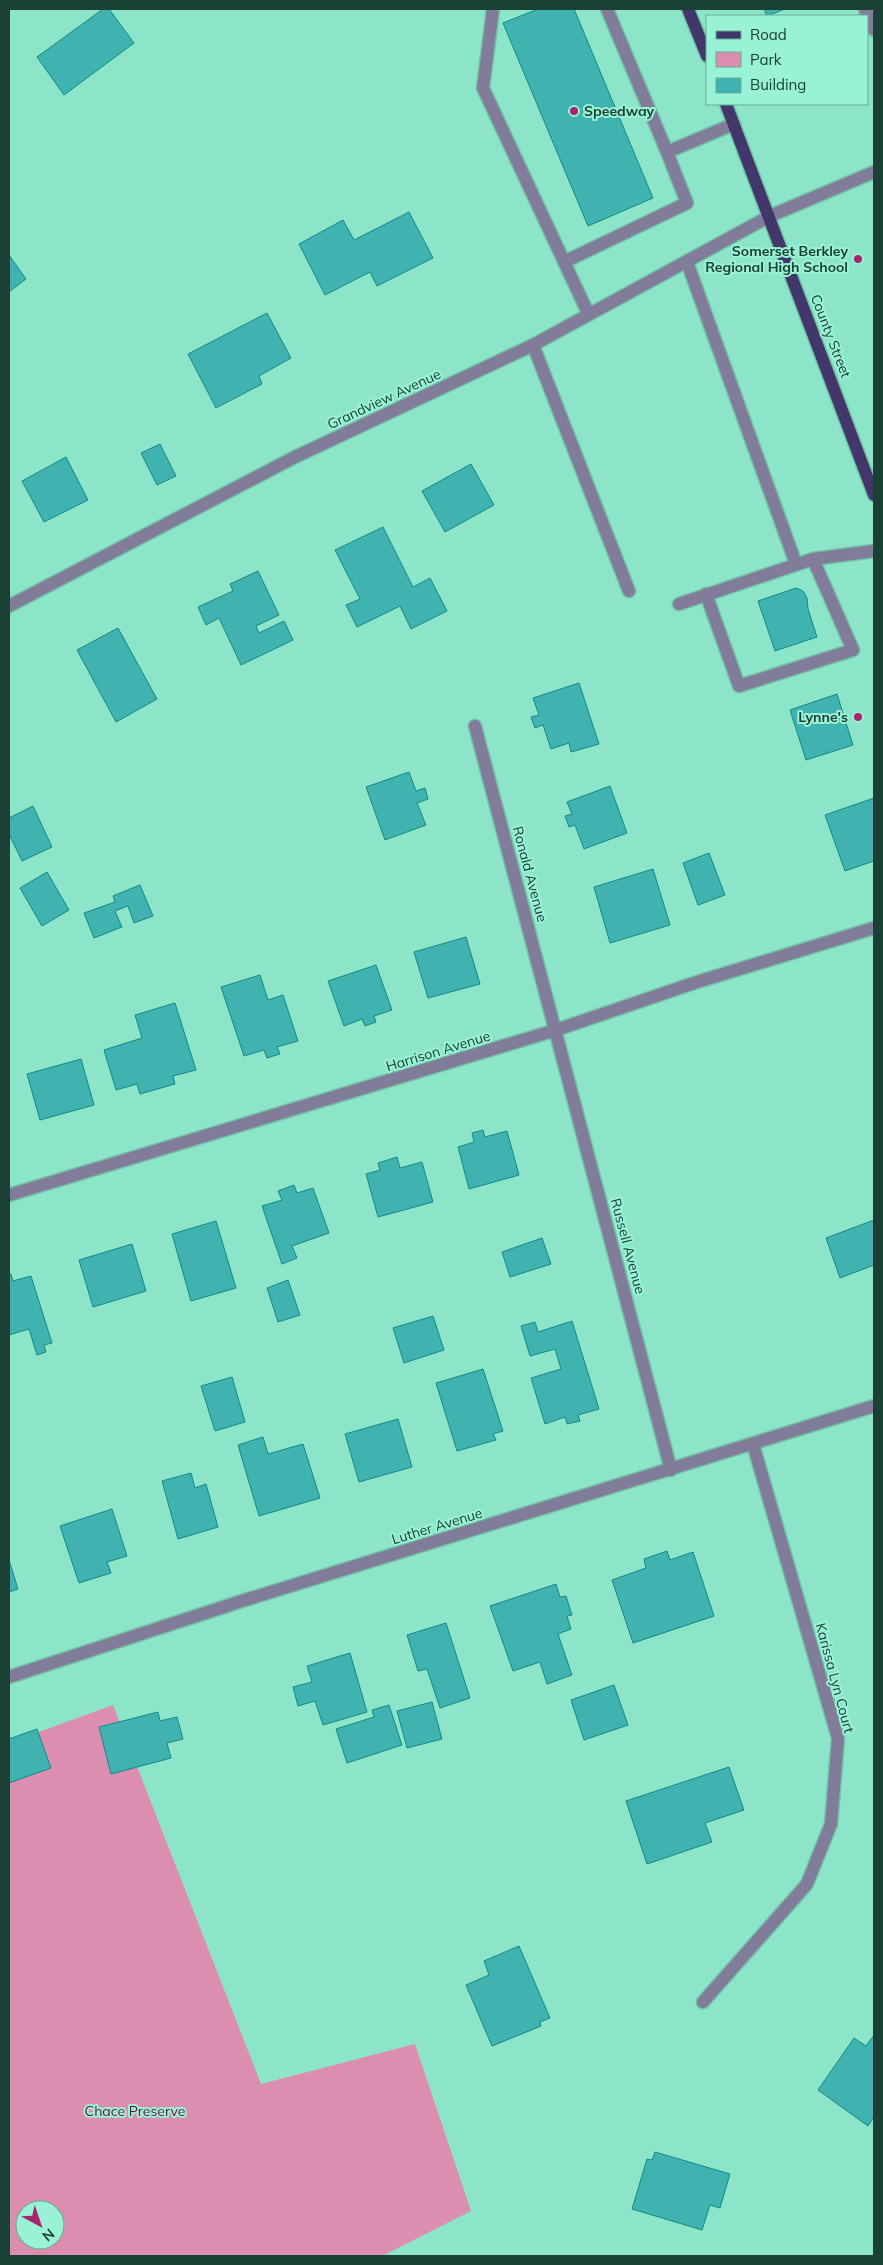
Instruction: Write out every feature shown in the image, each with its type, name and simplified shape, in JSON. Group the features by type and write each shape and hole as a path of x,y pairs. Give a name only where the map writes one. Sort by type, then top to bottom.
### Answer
{"main road":[{"path":"688,9 706,54"},
{"name":"County Street","path":"728,105 874,495"}],"street":[{"path":"493,9 483,88 588,314"},
{"path":"564,262 687,203 607,9"},
{"path":"868,16 874,30"},
{"path":"667,152 734,124"},
{"name":"Grandview Avenue","path":"9,606 295,457 533,345 770,216 874,172"},
{"path":"687,262 796,564"},
{"path":"533,345 629,591"},
{"path":"679,604 813,559 874,551"},
{"path":"706,594 739,686 853,650 813,559"},
{"name":"Ronald Avenue","path":"475,726 556,1030"},
{"name":"Harrison Avenue","path":"9,1195 556,1030 697,982 874,928"},
{"name":"Russell Avenue","path":"556,1030 670,1470"},
{"name":"Luther Avenue","path":"9,1677 245,1600 874,1406"},
{"name":"Karissa Lyn Court","path":"703,2002 807,1884 831,1824 832,1814 838,1738 753,1444"}],"green space":[{"name":"Chace Preserve","path":"113,1705 261,2084 415,2044 471,2211 382,2256 9,2256 9,1743"}],"building":[{"path":"103,9 109,9 134,43 64,95 37,57"},
{"path":"538,9 574,9 653,198 588,226 503,23"},
{"path":"764,9 785,9 770,15 767,15"},
{"path":"409,212 433,258 377,286 370,272 325,295 299,244 343,220 354,240"},
{"path":"9,255 26,279 9,292"},
{"path":"267,313 291,358 259,376 262,384 216,408 188,354"},
{"path":"160,444 176,476 157,485 141,453"},
{"path":"66,457 88,500 44,522 22,481"},
{"path":"471,464 494,505 445,532 422,491"},
{"path":"383,527 413,587 430,578 447,611 411,629 400,606 357,627 346,605 360,599 335,550"},
{"path":"258,571 279,615 256,626 259,633 284,621 293,640 241,665 219,618 206,625 198,607 233,591 230,584"},
{"path":"796,588 803,591 807,598 808,609 817,637 775,651 758,601"},
{"path":"118,628 157,699 116,722 77,650"},
{"path":"579,683 599,744 571,752 569,743 551,749 543,725 535,728 531,717 539,715 533,698"},
{"path":"837,694 853,745 806,760 790,710"},
{"path":"409,772 416,791 425,788 428,799 417,803 426,825 385,840 366,787"},
{"path":"610,786 627,833 584,849 575,825 569,827 565,816 572,814 567,802"},
{"path":"874,798 874,861 845,871 825,815"},
{"path":"33,806 52,847 22,861 9,834 9,818"},
{"path":"709,853 725,895 698,905 683,863"},
{"path":"653,869 670,925 610,943 594,887"},
{"path":"47,872 69,910 42,926 20,888"},
{"path":"140,885 153,916 134,923 128,906 115,911 122,927 94,938 84,913 115,902 113,896"},
{"path":"466,937 480,984 428,998 414,952"},
{"path":"376,965 392,1010 374,1016 376,1022 365,1026 362,1019 344,1026 328,981"},
{"path":"260,975 268,1000 283,995 298,1041 277,1047 280,1054 267,1058 264,1050 244,1056 221,987"},
{"path":"175,1003 196,1070 173,1076 175,1084 140,1094 137,1084 116,1090 104,1050 142,1038 135,1015"},
{"path":"81,1059 94,1105 40,1120 27,1074"},
{"path":"483,1130 485,1137 507,1131 519,1175 469,1189 458,1147 474,1142 472,1133"},
{"path":"397,1157 400,1168 422,1162 433,1202 378,1217 366,1174 380,1170 378,1163"},
{"path":"294,1185 297,1193 313,1188 329,1233 292,1246 297,1258 282,1264 262,1206 282,1200 278,1191"},
{"path":"874,1220 874,1265 840,1278 826,1238"},
{"path":"216,1221 236,1288 191,1301 172,1234"},
{"path":"542,1238 551,1264 510,1277 502,1252"},
{"path":"132,1244 146,1291 93,1307 79,1260"},
{"path":"11,1274 13,1281 31,1276 52,1343 44,1345 46,1352 37,1355 29,1329 9,1335 9,1275"},
{"path":"288,1280 300,1315 278,1322 267,1288"},
{"path":"433,1316 444,1350 404,1363 393,1328"},
{"path":"572,1321 599,1409 578,1415 580,1421 567,1424 565,1417 545,1424 531,1378 561,1369 555,1349 530,1356 521,1326 535,1322 538,1332"},
{"path":"483,1369 503,1431 493,1434 496,1440 457,1451 436,1383"},
{"path":"232,1377 245,1422 215,1431 201,1386"},
{"path":"398,1419 412,1467 359,1482 345,1434"},
{"path":"263,1437 268,1454 303,1444 320,1498 259,1516 238,1445"},
{"path":"191,1473 195,1488 206,1484 218,1527 178,1539 162,1481"},
{"path":"112,1509 127,1556 107,1562 111,1573 79,1583 60,1526"},
{"path":"667,1551 670,1560 693,1552 714,1616 633,1643 612,1580 646,1568 644,1559"},
{"path":"9,1560 18,1589 9,1592"},
{"path":"556,1584 560,1597 566,1596 572,1615 567,1616 571,1629 558,1634 572,1675 547,1684 540,1662 513,1671 490,1606"},
{"path":"446,1623 470,1698 440,1708 427,1669 418,1671 407,1635"},
{"path":"350,1653 367,1712 323,1725 315,1701 298,1706 293,1687 312,1682 307,1666"},
{"path":"614,1685 628,1725 584,1740 571,1700"},
{"path":"432,1702 442,1739 407,1748 397,1711"},
{"path":"389,1705 402,1745 347,1763 336,1729 374,1717 372,1710"},
{"path":"158,1712 160,1721 177,1717 183,1739 167,1743 171,1758 111,1774 99,1727"},
{"path":"37,1729 51,1768 9,1783 9,1739"},
{"path":"729,1767 744,1810 705,1823 712,1842 647,1864 626,1801"},
{"path":"519,1946 550,2018 540,2022 541,2026 492,2046 466,1985 489,1975 484,1961"},
{"path":"874,2035 874,2117 868,2126 818,2090 854,2038 866,2046"},
{"path":"655,2152 730,2174 720,2208 710,2205 702,2230 632,2209 647,2159 652,2160"}],"place":[{"name":"Speedway","path":"574,111"},
{"name":"Somerset Berkley Regional High School","path":"858,259"},
{"name":"Lynne's","path":"858,717"}]}
